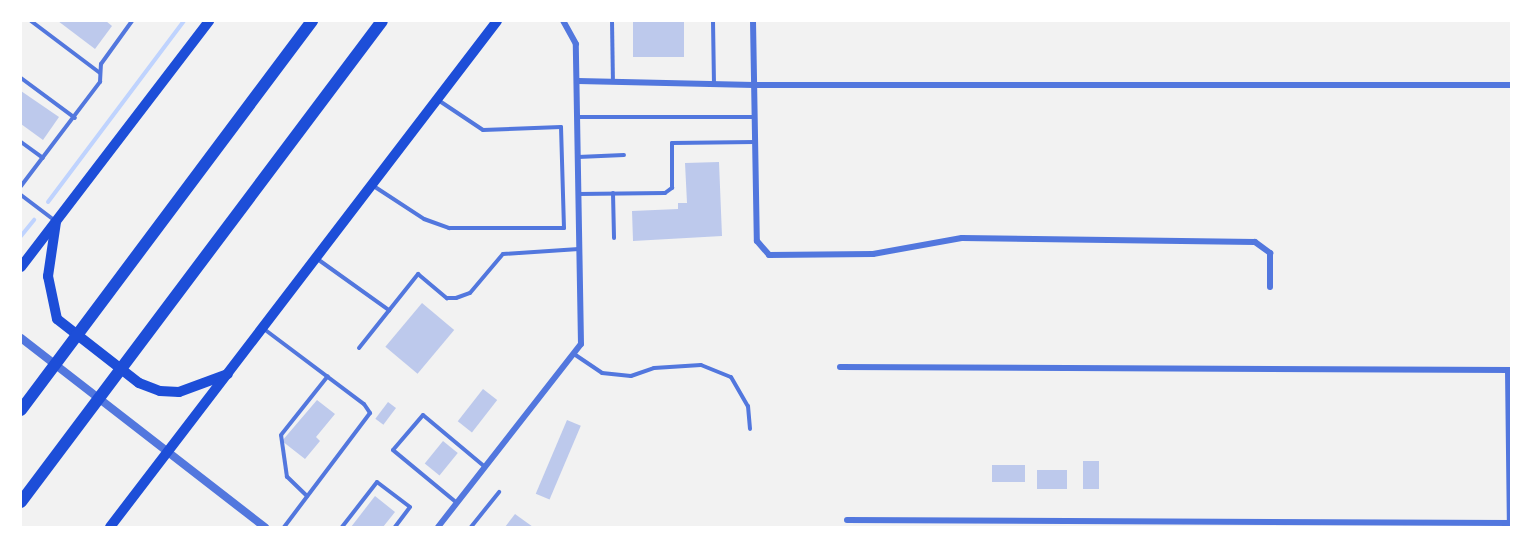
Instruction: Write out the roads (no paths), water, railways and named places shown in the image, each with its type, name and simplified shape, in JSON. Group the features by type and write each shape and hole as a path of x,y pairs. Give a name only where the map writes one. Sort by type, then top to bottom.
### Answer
{"highway":[{"path":"21,410 312,21"},
{"path":"21,502 382,21"}],"main road":[{"path":"21,267 209,21"},
{"path":"110,527 497,21"},
{"path":"56,222 48,276 57,319 139,383 160,391 179,392 228,374"}],"street":[{"path":"440,526 580,344 582,322 578,194 578,81 576,44 563,21"},
{"path":"753,21 757,241 770,255 873,254 962,238 1255,242 1270,254 1270,287"},
{"path":"578,81 754,85 1511,85"},
{"path":"21,338 169,450 265,527"},
{"path":"840,367 1509,370 1510,523 949,524 846,520"}],"lane":[{"path":"31,21 100,73"},
{"path":"21,186 75,118 100,82 101,64 132,21"},
{"path":"612,21 613,82"},
{"path":"713,21 714,84"},
{"path":"21,78 75,118"},
{"path":"372,185 424,219 449,228 564,228 561,127 483,130 437,100"},
{"path":"578,117 755,117"},
{"path":"21,142 43,158"},
{"path":"578,194 665,193 672,188 672,143 755,142"},
{"path":"578,157 624,155"},
{"path":"613,193 614,238"},
{"path":"21,195 56,222"},
{"path":"359,348 418,274 447,298 456,298 470,293 503,254 579,249"},
{"path":"316,258 389,310"},
{"path":"263,328 364,404 369,412 284,527"},
{"path":"573,354 602,373 631,376 654,368 701,365 731,377 748,406 750,429"},
{"path":"307,496 286,477 281,435 328,376"},
{"path":"457,504 393,450 423,415 486,468"},
{"path":"342,527 377,482 410,507 395,527"},
{"path":"471,527 499,492"}],"waterway":[{"path":"48,202 184,21"},
{"path":"21,236 34,220"}]}
